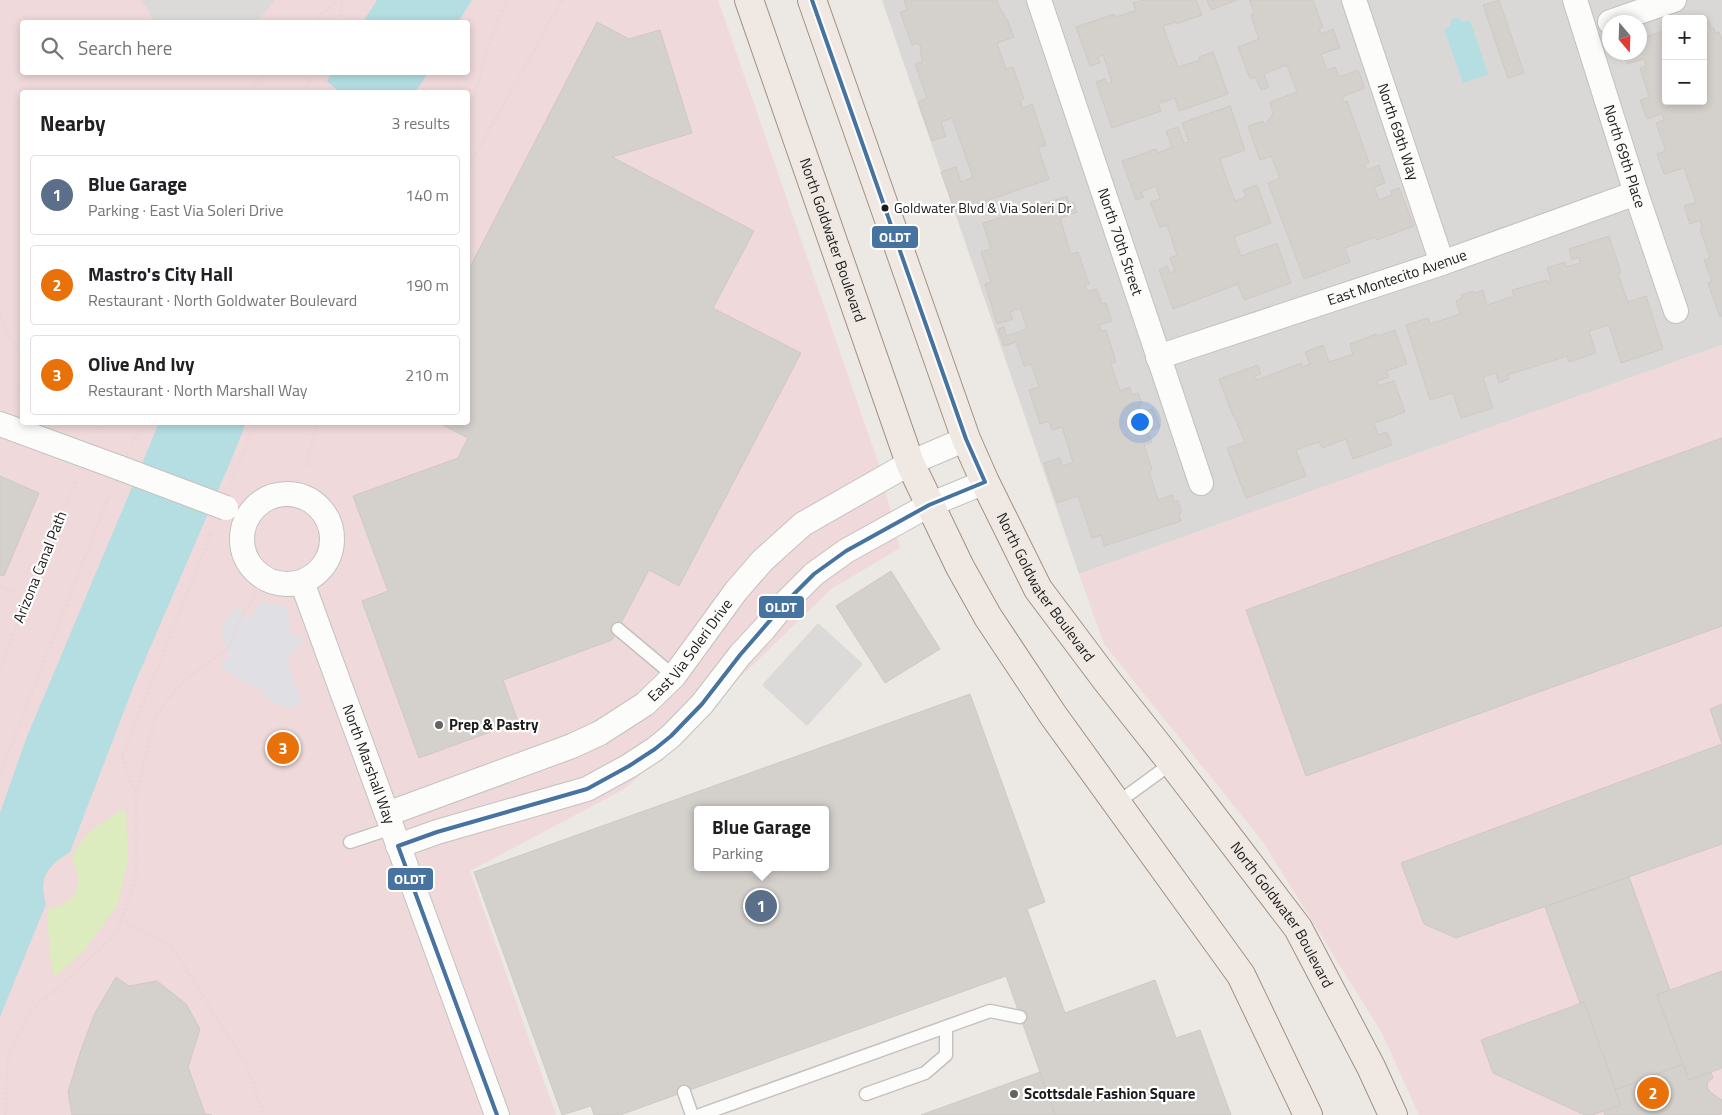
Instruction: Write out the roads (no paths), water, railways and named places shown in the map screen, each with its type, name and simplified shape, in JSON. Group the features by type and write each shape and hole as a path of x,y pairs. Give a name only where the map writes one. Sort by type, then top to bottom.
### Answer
{"main road":[{"name":"North Goldwater Boulevard","path":"749,0 910,464 960,567 988,617 1050,711 1241,975 1308,1115"},
{"name":"North Goldwater Boulevard","path":"812,0 966,439 985,482 1038,588 1107,681 1298,928 1371,1067 1393,1115"}],"street":[{"name":"North 70th Street","path":"1039,0 1201,483"},
{"name":"North 69th Way","path":"1354,0 1442,263"},
{"name":"North 69th Place","path":"1575,0 1636,193 1676,311"},
{"path":"1632,15 1674,0"},
{"path":"1585,31 1602,26"},
{"name":"East Montecito Avenue","path":"1158,357 1442,263 1636,193"},
{"path":"0,424 249,516"},
{"name":"East Via Soleri Drive","path":"392,829 600,733 645,704 674,676 736,591 764,560 803,524 910,464 966,439"},
{"path":"392,829 437,832 587,789 629,766 655,749 702,704 740,655 786,602 814,574 846,551 929,505 985,482"},
{"path":"280,494 293,494 307,498 320,507 328,519 332,533 332,548 326,563 316,574 302,582 290,584 264,578 253,569 242,543 243,529 249,516 257,506 268,498 280,494"},
{"name":"North Marshall Way","path":"302,582 497,1115"}],"lane":[{"path":"618,629 674,676"},
{"path":"1116,803 1172,763"},
{"path":"350,842 392,829"},
{"path":"700,1115 990,1011 1020,1017"},
{"path":"866,1094 925,1073 946,1055 946,1027"},
{"path":"684,1092 692,1115"}],"water":[{"path":"377,0 472,0 459,20 364,20"},
{"path":"1459,18 1462,22 1470,20 1488,74 1463,83 1444,29 1451,26 1451,20"},
{"path":"331,75 427,75 416,90 335,90 327,81"},
{"path":"158,425 245,425 134,685 70,852 51,867 44,879 43,886 46,904 0,1017 0,813 26,739"}],"place":[{"name":"Goldwater Blvd & Via Soleri Dr","path":"885,208"},
{"name":"Prep & Pastry","path":"439,725"},
{"name":"Olive And Ivy","path":"283,748"},
{"name":"Blue Garage","path":"761,906"},
{"name":"Mastro's City Hall","path":"1653,1093"},
{"name":"Scottsdale Fashion Square","path":"1014,1094"}]}
